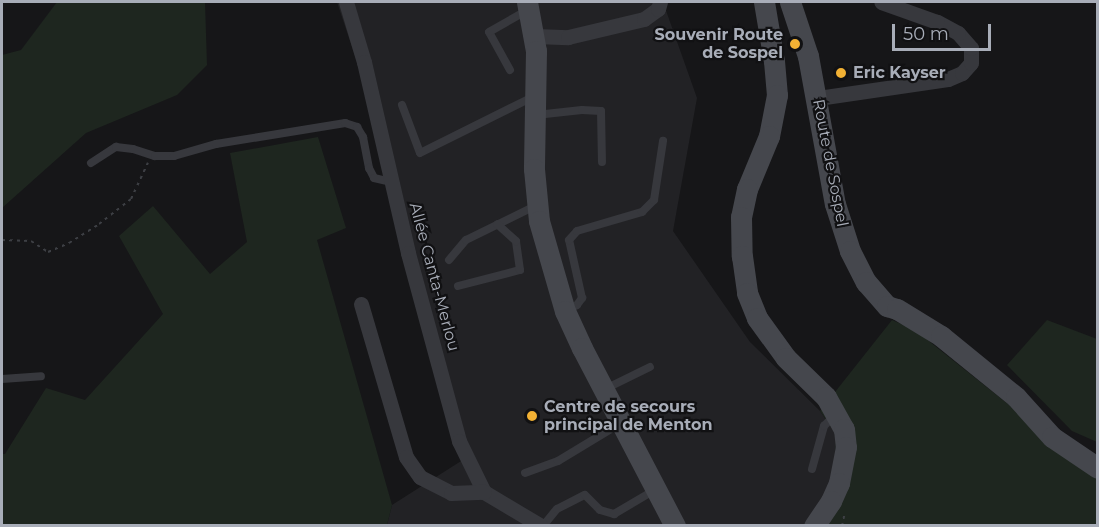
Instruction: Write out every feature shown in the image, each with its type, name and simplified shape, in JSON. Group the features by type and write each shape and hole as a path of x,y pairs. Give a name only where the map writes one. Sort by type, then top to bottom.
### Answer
{"street":[{"name":"Allée Canta-Merlou","path":"346,2 364,62 408,253 459,441 484,492"},
{"path":"535,36 568,37 644,19 658,9 660,2"},
{"path":"764,2 777,95 769,136 747,189 741,217 741,256 747,293 757,318 772,341 826,397 844,429 846,447 843,466 831,501 814,525"},
{"name":"Route de Sospel","path":"790,2 822,98"},
{"name":"Route de Sospel","path":"798,2 816,56 835,204 850,251 876,297 887,306 897,309 940,336 1016,397 1052,437 1098,468"},
{"path":"822,98 948,79 962,73 971,63 971,48 958,33 937,21 881,2"},
{"path":"529,5 535,36 536,206 565,311 603,390 675,525"},
{"path":"362,304 406,457 420,477 451,493 484,492 542,525"}],"lane":[{"path":"510,70 489,32 529,5"},
{"path":"402,105 420,153 535,106 601,111 602,162"},
{"path":"91,163 116,147 174,156 216,144 345,123 357,127 363,137 369,168 374,178 392,182"},
{"path":"565,311 577,306 582,298 569,240 577,231 642,212 654,200 663,141"},
{"path":"448,260 466,240 536,206"},
{"path":"458,285 520,270 516,240 497,224"},
{"path":"603,390 650,367"},
{"path":"2,379 41,376"},
{"path":"813,469 824,426 836,414"},
{"path":"525,472 558,461 621,423"},
{"path":"542,525 557,509 585,495 600,510 614,514 655,490"}],"path":[{"path":"2,240 31,241 48,252 69,243 120,209 130,199 139,186 151,154"}],"shaded area":[{"path":"57,2 205,2 207,65 177,95 86,133 2,208 2,55 21,50"},
{"path":"337,2 663,2 697,98 673,231 750,342 820,411 835,433 847,414 824,525 387,525 392,505 469,456 361,74"},
{"path":"318,137 346,228 317,240 392,505 387,525 2,525 2,454 5,454 46,388 85,400 163,314 119,236 153,206 210,274 247,242 230,153"},
{"path":"892,320 915,330 1097,475 1097,525 824,525 835,461 836,434 820,411"},
{"path":"1047,320 1097,339 1097,442 1072,431 1007,365"}],"place":[{"name":"Souvenir Route de Sospel","path":"795,44"},
{"name":"Eric Kayser","path":"841,73"},
{"name":"Centre de secours principal de Menton","path":"532,416"}]}
